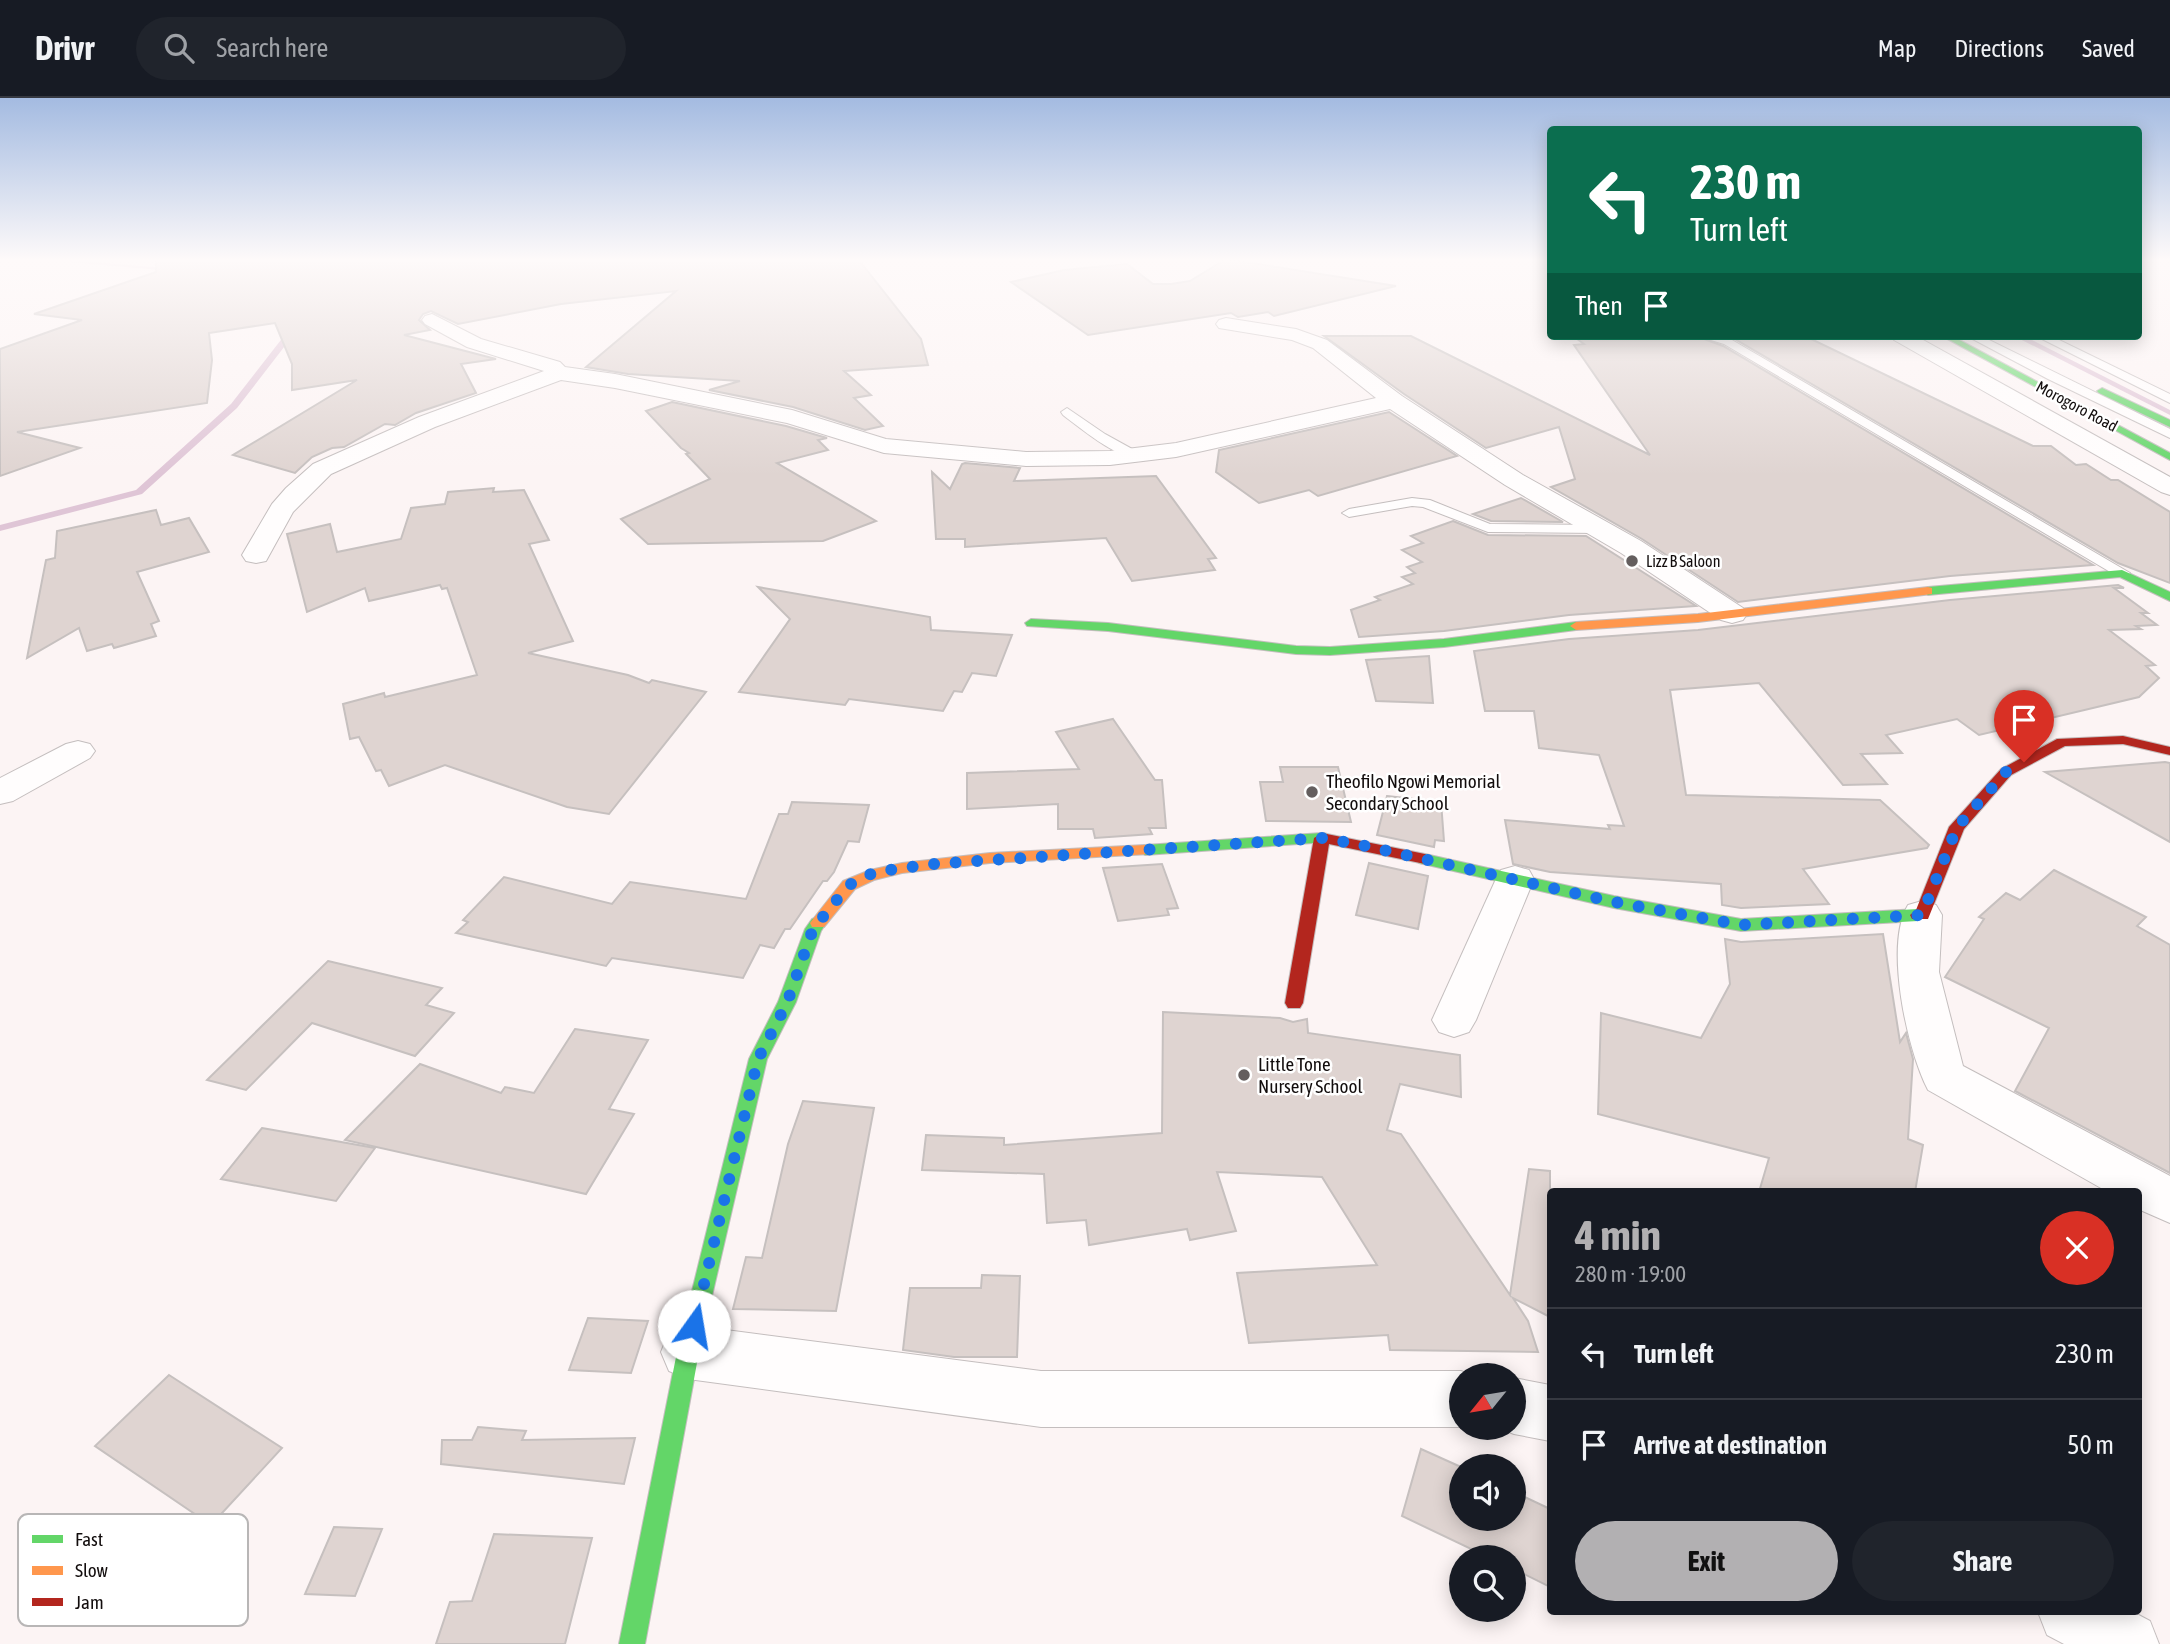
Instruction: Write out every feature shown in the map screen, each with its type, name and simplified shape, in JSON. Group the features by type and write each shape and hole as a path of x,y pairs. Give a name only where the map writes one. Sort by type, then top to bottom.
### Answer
{"main road":[{"name":"Morogoro Road","path":"1953,340 2170,457"},
{"name":"Morogoro Road","path":"2002,340 2170,425"},
{"path":"1031,623 1108,627 1296,650 1330,651 1444,643 1569,627 1732,614 1950,588 2122,573 2170,597"},
{"path":"632,1644 688,1352 758,1059 787,1003 813,929 849,885 875,872 933,864 1322,838 1614,902 1741,925 1922,915 1957,827 2006,772 2062,742 2123,740 2170,751"},
{"path":"1294,1003 1322,838"}],"street":[{"path":"452,331 474,343 543,364 559,373 615,381 792,417 884,446 1026,459 1136,455 1176,450 1394,401"},
{"path":"1272,331 1296,335 1320,344 1394,401 1514,480 1661,566 1732,614"},
{"path":"1909,340 2170,487"},
{"path":"256,555 281,510 295,493 322,469 427,422 559,373"},
{"path":"0,793 78,751"},
{"path":"1454,1020 1514,880"},
{"path":"1922,915 1918,972 1924,1005 1944,1077 2170,1201"},
{"path":"688,1352 1041,1399 1449,1399"},
{"path":"1526,1408 1547,1412"},
{"path":"2075,1615 2127,1644"}],"lane":[{"path":"1720,340 1728,342 2122,573"},
{"name":"Morogoro Road","path":"1981,340 2170,434"},
{"path":"2050,340 2170,399"},
{"name":"Morogoro Road","path":"2052,377 2170,446"},
{"path":"1067,412 1100,437 1136,455"},
{"path":"1349,513 1412,502 1425,503 1488,528 1598,529"}],"building":[{"path":"50,331 221,331 209,333 212,360 207,403 17,432 80,448 0,476 0,349"},
{"path":"278,331 424,331 404,335 496,359 461,364 476,393 416,413 395,425 385,424 344,447 332,448 312,457 295,473 233,455 357,380 292,390 292,364"},
{"path":"628,331 915,331 921,339 928,365 844,371 871,395 854,398 883,426 865,430 793,407 709,390 740,381 628,374 586,367"},
{"path":"1082,331 1113,331 1088,335"},
{"path":"1324,336 1411,336 1650,455 1574,345 1584,344 1578,340 1707,340 1723,346 2093,565 1950,576 1738,602 1642,539 1551,487 1575,479 1559,427 1486,448 1404,394"},
{"path":"1736,340 1813,340 2033,446 2051,446 2076,465 2086,464 2111,480 2118,480 2170,512 2170,583 2118,563"},
{"path":"672,402 786,426 827,438 818,440 828,450 777,463 876,521 823,541 648,544 621,519 710,479 686,454 689,453 646,411"},
{"path":"1389,412 1457,456 1318,496 1309,490 1259,503 1216,472 1219,450"},
{"path":"965,463 1020,468 1014,481 1156,476 1216,558 1208,559 1215,570 1132,581 1106,538 965,547 965,539 936,539 932,472 950,489"},
{"path":"494,488 493,492 524,490 549,540 529,544 573,641 528,653 628,675 649,683 652,680 706,692 609,814 567,807 445,765 389,786 381,770 376,771 359,737 350,739 343,704 477,675 447,588 442,589 440,585 369,601 365,588 307,612 287,534 330,524 337,552 401,539 411,508 445,504 448,492"},
{"path":"1521,498 1563,522 1491,521 1473,514"},
{"path":"156,510 161,525 189,518 209,552 137,572 159,621 151,624 156,636 114,648 112,644 87,651 79,628 27,658 46,560 55,558 57,531"},
{"path":"1453,521 1488,535 1586,536 1696,606 1569,615 1444,631 1359,637 1351,610 1380,600 1375,597 1413,584 1402,577 1415,573 1407,567 1422,562 1402,550 1423,543 1411,536"},
{"path":"2118,585 2124,588 2114,588 2148,613 2141,613 2157,625 2136,626 2141,629 2109,630 2155,665 2146,666 2159,678 2139,697 1979,735 1957,719 1886,735 1902,753 1861,754 1887,784 1843,785 1759,683 1670,690 1686,795 1880,800 1929,845 1927,848 1803,869 1829,904 1741,908 1722,905 1721,884 1550,872 1513,864 1505,820 1610,829 1608,825 1624,826 1599,755 1539,748 1534,711 1485,711 1474,651 1569,639 1698,630 1950,600"},
{"path":"758,587 930,617 931,630 1012,635 996,676 972,673 962,692 954,691 943,711 849,699 845,705 739,692 790,619"},
{"path":"1429,656 1433,703 1376,701 1366,660"},
{"path":"1113,719 1155,780 1162,780 1166,828 1149,828 1152,834 1095,838 1093,829 1058,829 1058,804 967,809 967,773 1079,769 1056,732"},
{"path":"2170,763 2170,842 2045,772"},
{"path":"1280,767 1338,767 1351,822 1266,821 1260,782 1283,782"},
{"path":"1387,796 1441,802 1444,841 1435,840 1434,847 1377,835"},
{"path":"792,802 869,805 859,842 848,841 834,872 827,881 823,881 790,929 785,929 774,948 760,945 743,978 612,958 606,966 456,933 468,922 463,920 504,877 612,904 630,882 746,899 779,814 788,814"},
{"path":"1369,863 1428,876 1418,929 1356,915"},
{"path":"1162,864 1178,908 1167,909 1169,915 1118,921 1103,868"},
{"path":"2054,870 2146,917 2137,926 2170,945 2170,1173 2015,1091 2049,1028 1945,977 1984,919 1979,917 2006,893 2020,900"},
{"path":"1883,934 1900,1042 1906,1033 1913,1059 1908,1139 1923,1145 1916,1188 1760,1188 1769,1158 1598,1114 1601,1013 1701,1038 1730,984 1725,939 1741,942"},
{"path":"328,961 442,988 426,1005 454,1013 415,1056 312,1023 246,1090 207,1080"},
{"path":"1163,1012 1280,1018 1293,1022 1307,1019 1308,1033 1460,1055 1461,1097 1400,1084 1387,1130 1401,1134 1510,1295 1529,1169 1550,1171 1550,1188 1547,1188 1547,1315 1513,1298 1528,1321 1538,1352 1390,1350 1388,1335 1249,1343 1237,1273 1377,1265 1322,1177 1217,1172 1236,1231 1190,1240 1187,1229 1089,1245 1086,1220 1047,1223 1044,1174 922,1170 926,1135 1004,1138 1004,1145 1162,1133"},
{"path":"575,1029 648,1040 609,1109 634,1114 586,1194 345,1140 420,1064 501,1093 505,1087 534,1093"},
{"path":"803,1101 874,1108 836,1311 733,1309 746,1257 762,1258 788,1144"},
{"path":"262,1128 375,1148 336,1201 221,1179"},
{"path":"982,1275 1020,1276 1017,1357 954,1357 903,1350 910,1288 981,1288"},
{"path":"588,1318 648,1321 631,1373 569,1370"},
{"path":"169,1375 282,1448 221,1514 195,1514 95,1446"},
{"path":"478,1427 526,1431 522,1440 635,1438 624,1484 441,1464 442,1440 472,1440"},
{"path":"1421,1449 1449,1462 1449,1531 1526,1531 1526,1498 1547,1508 1547,1586 1526,1575 1526,1545 1463,1545 1402,1516"},
{"path":"334,1527 382,1529 355,1596 305,1594"},
{"path":"494,1534 592,1538 565,1644 436,1644 450,1602 472,1601"}],"waterway":[{"path":"0,528 139,492 234,406 292,331"},
{"path":"2026,340 2170,413"}],"traffic: fast":[{"path":"1953,340 2170,457"},
{"path":"2102,391 2170,424"},
{"path":"1928,591 2122,573 2170,597"},
{"path":"1031,623 1108,627 1296,650 1330,651 1444,643 1576,626"},
{"path":"1145,850 1322,838"},
{"path":"1425,859 1614,902 1741,925 1918,915"},
{"path":"632,1644 688,1352 758,1059 787,1002 813,929 818,923"}],"traffic: slow":[{"path":"1576,626 1698,618 1928,591"},
{"path":"818,923 849,885 870,876 902,868 990,858 1145,850"}],"traffic: jam":[{"path":"1918,915 1922,915 1957,827 2006,772 2062,742 2123,740 2170,751"},
{"path":"1294,1003 1322,838 1425,859"}],"place":[{"name":"Lizz B Saloon","path":"1632,561"},
{"name":"Theofilo Ngowi Memorial Secondary School","path":"1312,792"},
{"name":"Little Tone Nursery School","path":"1244,1075"}],"route":[{"path":"694,1326 758,1059 787,1003 813,929 849,885 875,872 933,864 1322,838 1614,902 1741,925 1922,915 1957,827 2006,772 2024,762"}]}
